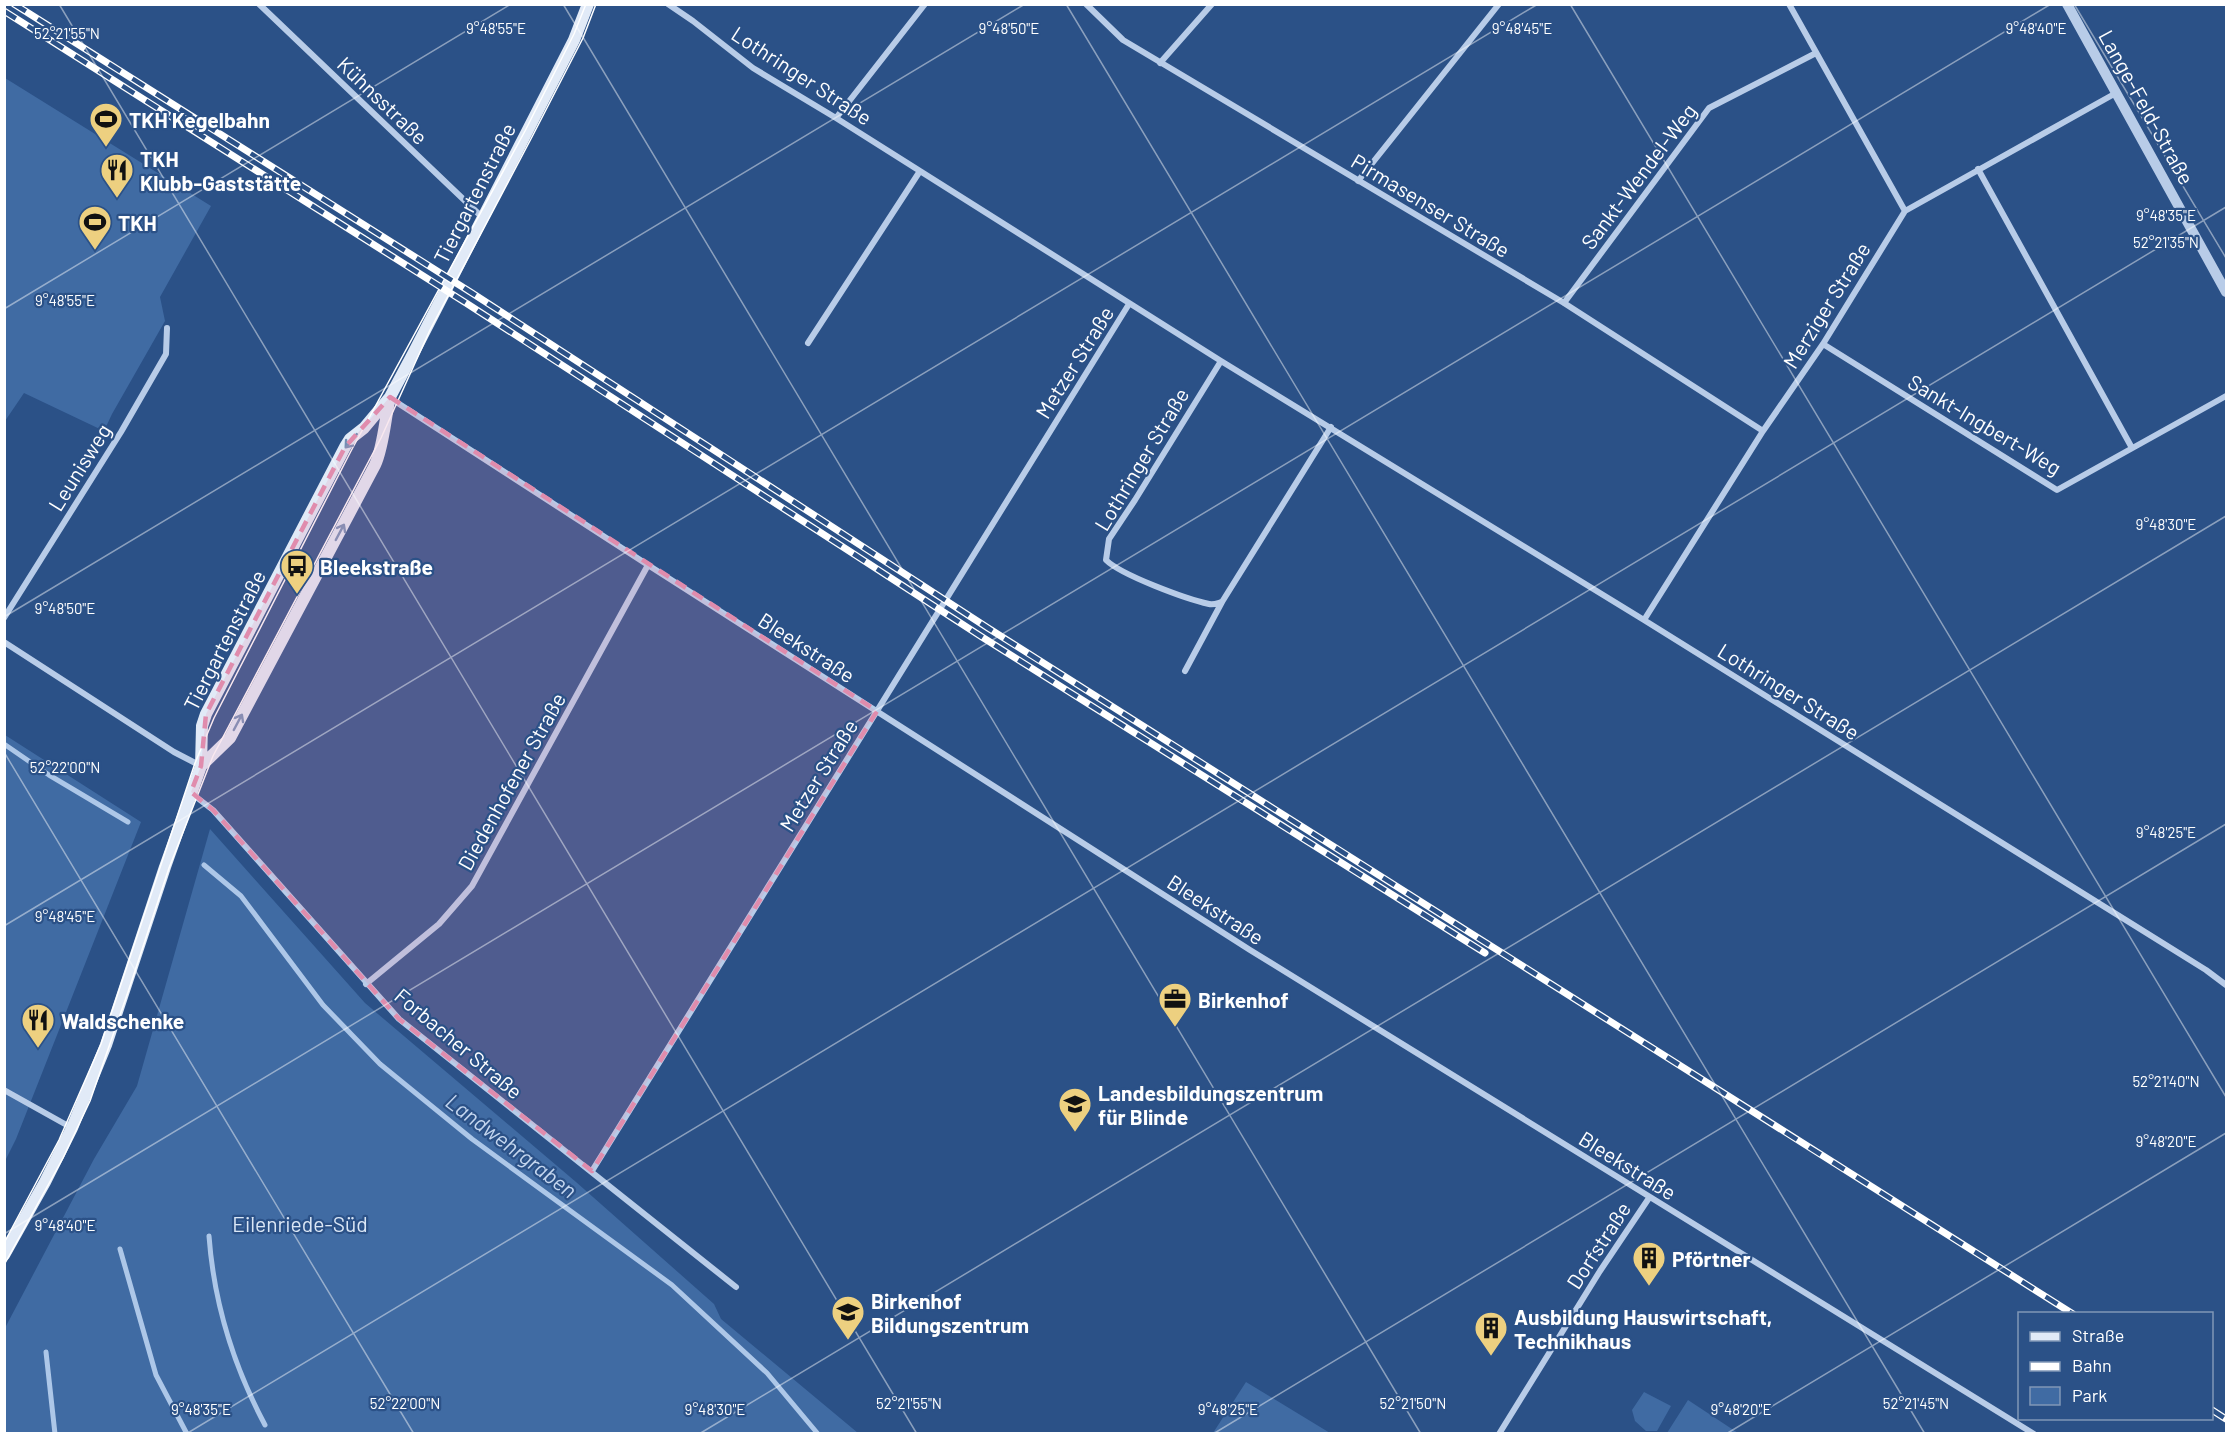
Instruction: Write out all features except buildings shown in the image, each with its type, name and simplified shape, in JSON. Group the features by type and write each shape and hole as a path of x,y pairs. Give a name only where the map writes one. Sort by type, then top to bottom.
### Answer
{"main road":[{"name":"Tiergartenstraße","path":"201,766 202,726 206,714 345,447 390,397 484,219 574,40 588,4"},
{"name":"Tiergartenstraße","path":"201,766 230,738 375,465 380,454 390,397"},
{"path":"4,1255 72,1128 106,1045 201,766"}],"street":[{"name":"Kühnsstraße","path":"259,4 484,219"},
{"name":"Lothringer Straße","path":"668,4 753,68 1221,361 1644,620 2196,964 2226,986"},
{"path":"836,118 925,4"},
{"name":"Pirmasenser Straße","path":"1086,4 1123,40 1564,303 1763,431"},
{"path":"1160,63 1212,4"},
{"path":"1358,181 1499,4"},
{"path":"1789,4 1905,211"},
{"name":"Lange-Feld-Straße","path":"2067,4 2226,292"},
{"name":"Sankt-Wendel-Weg","path":"1564,303 1709,108 1816,53"},
{"name":"Merziger Straße","path":"1644,620 1763,431 1823,344 1905,211 2116,93"},
{"path":"1978,169 2132,448"},
{"path":"808,343 920,171"},
{"name":"Metzer Straße","path":"592,1172 1129,303"},
{"name":"Leunisweg","path":"4,618 121,432 166,354 167,328"},
{"name":"Sankt-Ingbert-Weg","path":"1823,344 2057,490 2226,396"},
{"name":"Lothringer Straße","path":"1221,361 1109,538 1106,560 1114,569 1176,593 1212,605 1222,602"},
{"name":"Bleekstraße","path":"390,397 648,565 1260,956 2034,1434"},
{"path":"1185,671 1222,602 1331,427"},
{"name":"Diedenhofener Straße","path":"366,984 439,924 472,886 648,565"},
{"path":"4,642 174,752 201,766"},
{"name":"Forbacher Straße","path":"191,792 213,810 399,1019 736,1287"},
{"path":"4,1090 72,1128"},
{"name":"Dorfstraße","path":"1499,1434 1600,1271 1649,1198"}],"highlighted area":[{"path":"390,397 877,711 592,1171 399,1019 213,810 191,792 201,766 206,714 345,447"}],"green space":[{"name":"TKH","path":"5,78 211,206 160,297 165,321 104,431 24,393 5,421"},
{"path":"5,735 141,822 16,1139 5,1161"},
{"name":"Eilenriede-Süd","path":"210,829 365,1003 576,1182 714,1304 721,1319 858,1433 5,1433 5,1328 94,1159 137,1086"},
{"path":"1246,1382 1330,1433 1213,1433"},
{"path":"1644,1392 1671,1406 1657,1431 1646,1431 1635,1421 1632,1410"},
{"path":"1688,1400 1738,1433 1667,1433"}],"waterway":[{"name":"Landwehrgraben","path":"4,744 49,775 128,822"},
{"name":"Landwehrgraben","path":"204,865 241,896 323,1005 380,1064 472,1139 672,1285 767,1373 818,1434"},
{"path":"209,1236 215,1286 227,1334 243,1380 265,1425"},
{"path":"120,1249 156,1375 187,1434"},
{"path":"46,1352 55,1434"}],"tram line":[{"path":"4,1243 59,1140 101,1044 195,763 214,718 351,451 525,131 574,34 586,4"},
{"path":"4,1265 63,1158 90,1101 169,868 213,756 381,438 430,330 583,38 596,4"}],"railway":[{"path":"14,4 472,293 988,628 2070,1312"},
{"path":"4,11 466,303 982,637 1485,953"},
{"path":"2213,1411 2226,1419"}],"place":[{"name":"TKH Kegelbahn","path":"106,148"},
{"name":"TKH Klubb-Gaststätte","path":"117,199"},
{"name":"TKH","path":"95,251"},
{"name":"Bleekstraße","path":"297,595"},
{"name":"Birkenhof","path":"1175,1028"},
{"name":"Waldschenke","path":"38,1049"},
{"name":"Landesbildungszentrum für Blinde","path":"1075,1133"},
{"name":"Pförtner","path":"1649,1287"},
{"name":"Birkenhof Bildungszentrum","path":"848,1341"},
{"name":"Ausbildung Hauswirtschaft, Technikhaus","path":"1491,1357"}]}
